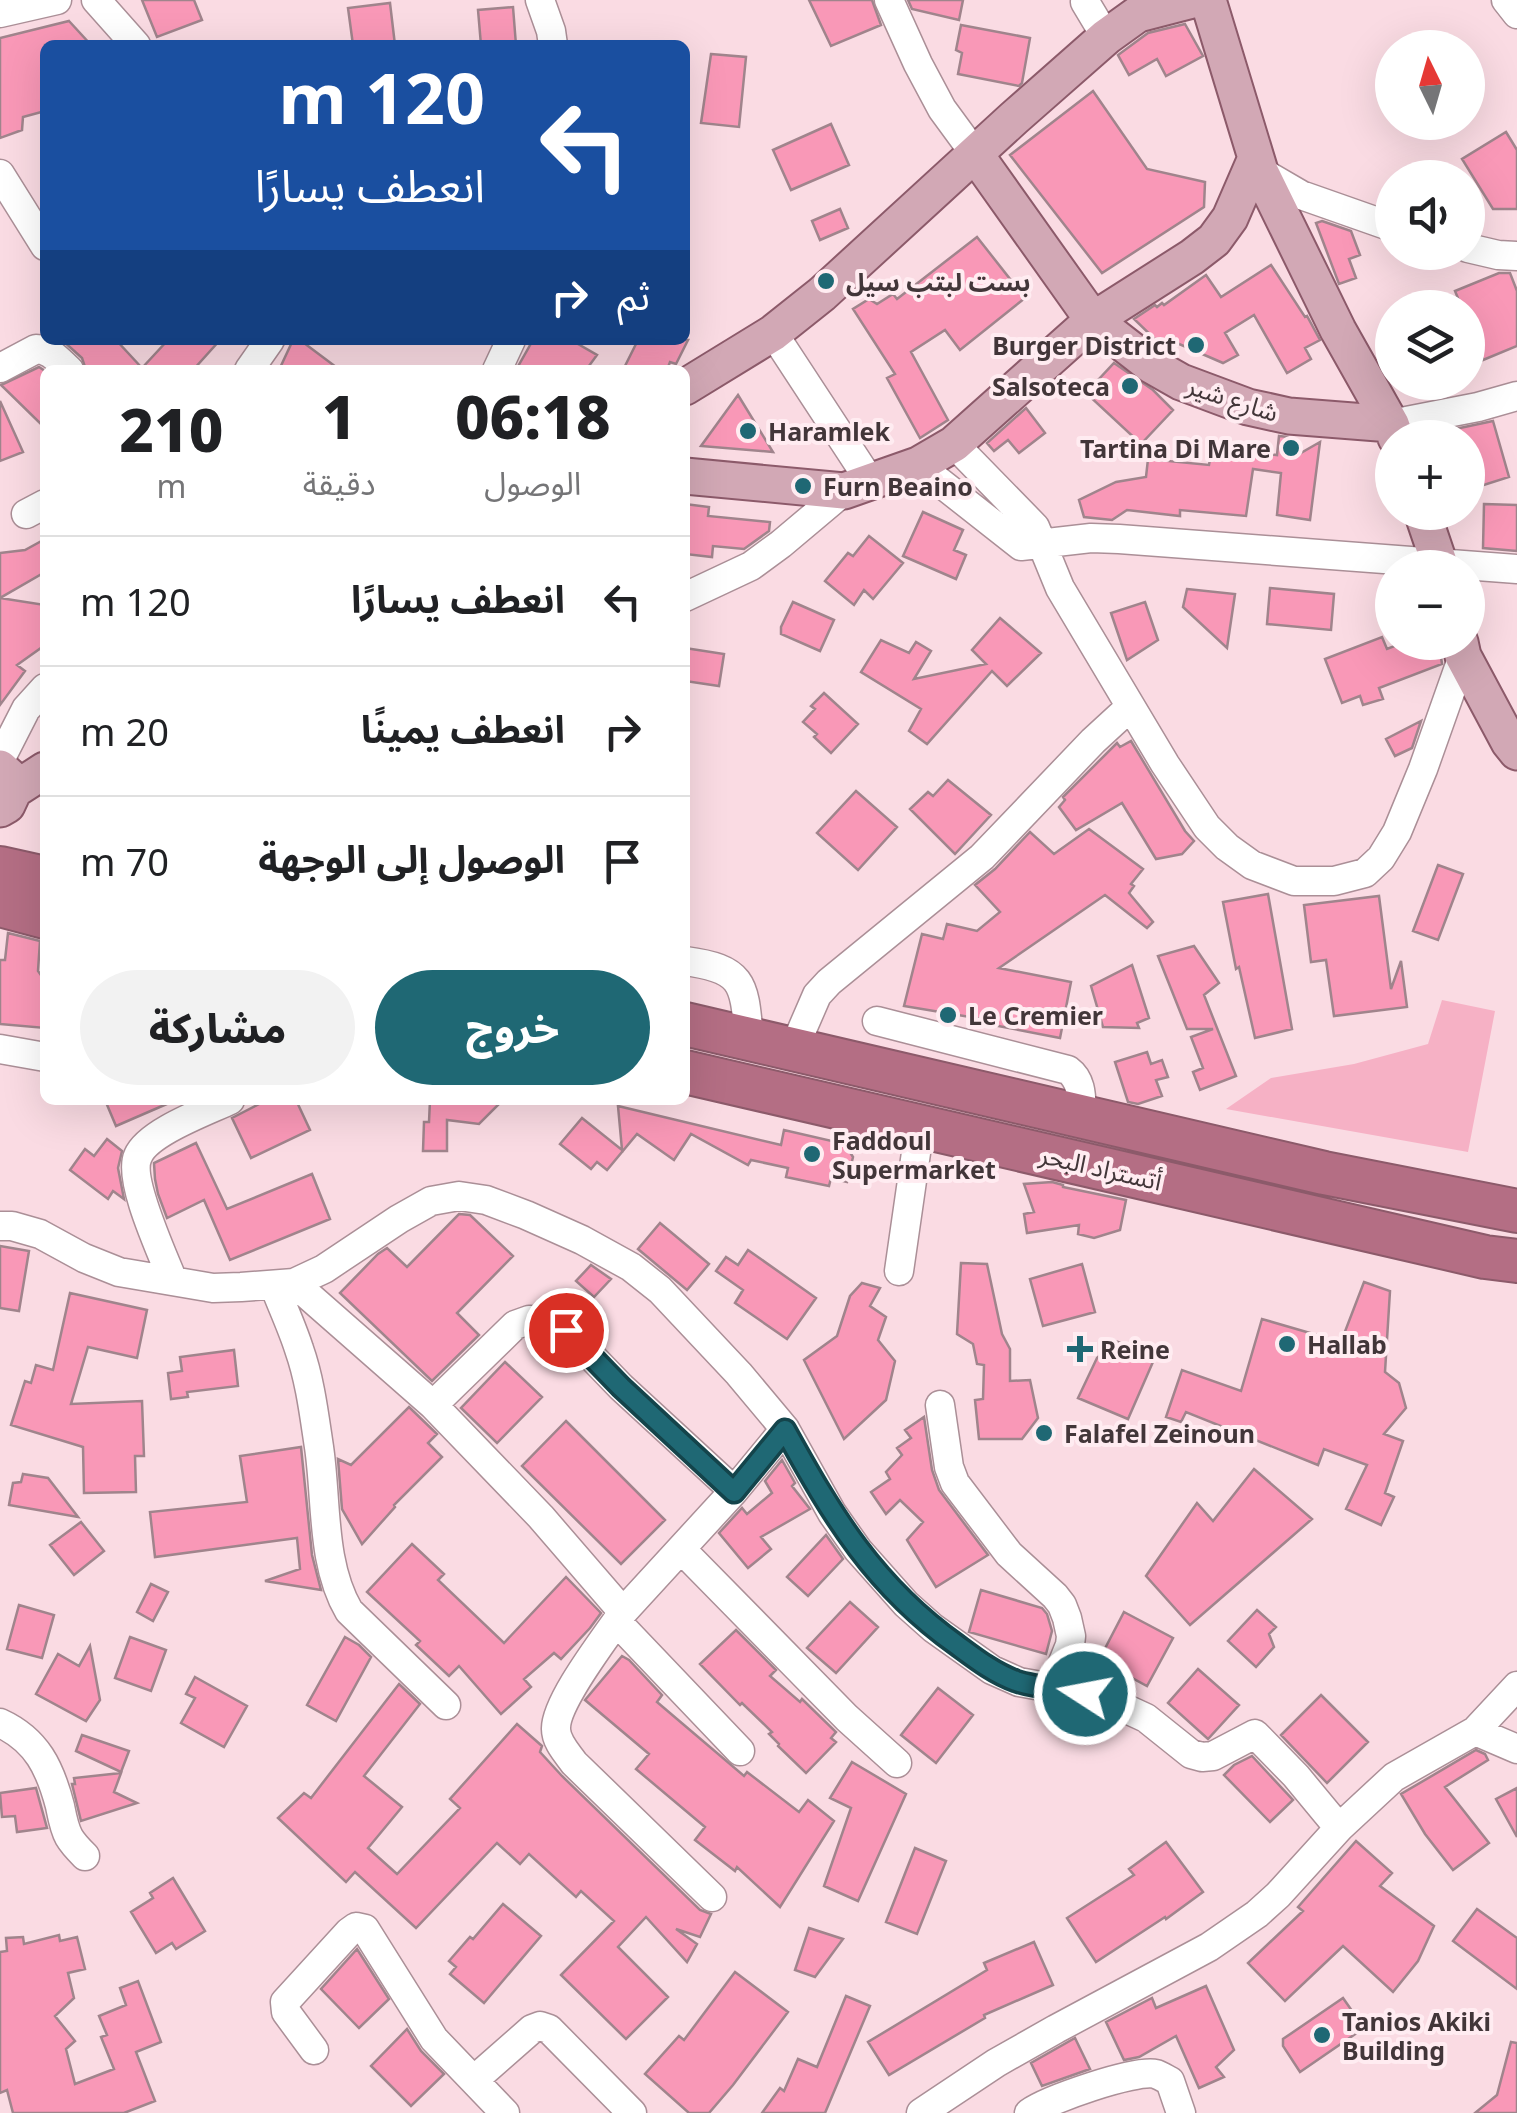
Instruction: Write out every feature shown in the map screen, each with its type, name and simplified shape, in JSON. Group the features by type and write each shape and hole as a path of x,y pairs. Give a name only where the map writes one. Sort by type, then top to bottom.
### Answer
{"highway":[{"name":"أتستراد البحر","path":"690,1025 1324,1172 1517,1212"},
{"name":"أتستراد البحر","path":"690,1073 1485,1257 1517,1261"}],"main road":[{"path":"690,384 773,333 822,294 1106,36 1144,7 1192,0"},
{"path":"1208,0 1258,164 1338,330 1388,420"},
{"name":"شارع شير","path":"975,154 1093,320 1151,365 1214,396 1288,416 1375,428"},
{"path":"690,476 857,486 918,465 954,444 1093,320 1214,240 1258,164"},
{"path":"1467,660 1517,752"},
{"path":"3,782 40,771"}],"street":[{"path":"0,13 57,0"},
{"path":"96,0 132,40"},
{"path":"540,0 552,40"},
{"path":"889,0 942,109 975,154"},
{"path":"1506,0 1517,14"},
{"path":"1085,2 1106,36"},
{"path":"1258,164 1302,195 1375,221"},
{"path":"0,174 40,238"},
{"path":"1485,251 1517,256"},
{"path":"690,596 751,566 857,486 773,333"},
{"path":"0,368 40,340"},
{"path":"44,345 64,365"},
{"path":"1432,420 1517,396"},
{"path":"954,444 1035,527 1060,588 1192,806 1228,847 1252,865 1294,881 1334,880 1364,873 1382,858 1398,832 1423,770 1458,660"},
{"path":"918,465 1014,542 1028,547 1120,538 1375,559"},
{"path":"1485,567 1517,569"},
{"path":"3,782 26,710 40,694"},
{"path":"794,1048 817,995 829,982 982,857 1130,707"},
{"path":"690,962 718,967 736,979 745,995 749,1038"},
{"path":"877,1021 1068,1070 1081,1090 1082,1116"},
{"path":"0,1049 40,1056"},
{"path":"173,1281 138,1190 134,1168 138,1153 148,1144 220,1105"},
{"path":"899,1270 920,1125"},
{"path":"0,1226 40,1234 119,1272 213,1288 284,1284 324,1269 431,1201 459,1196 486,1200 582,1240 631,1267 660,1290 739,1374 785,1430 832,1514 858,1550 933,1628 992,1670 1019,1682 1085,1694 1146,1718 1191,1754 1213,1756 1255,1734 1339,1828"},
{"path":"284,1284 433,1405 542,1517 620,1617 740,1752"},
{"path":"284,1284 309,1387 331,1557 340,1596 349,1611 446,1704"},
{"path":"433,1405 515,1325 529,1320 547,1322 566,1330 734,1492"},
{"path":"940,1405 955,1484 1008,1554 1054,1596 1068,1618 1070,1646 1053,1687"},
{"path":"712,1897 574,1763 556,1730 559,1712 620,1617 785,1430"},
{"path":"682,1550 847,1718 898,1763"},
{"path":"921,2113 996,2063 1209,1948 1257,1914 1394,1777 1474,1731 1517,1686"},
{"path":"0,1723 17,1731 45,1762 67,1834 85,1856"},
{"path":"1474,1731 1517,1749"},
{"path":"314,2050 286,2012 285,2002 356,1927 365,1930 434,2039 505,2113"},
{"path":"474,2080 540,2026 549,2029 632,2113"},
{"path":"1028,2113 1074,2093 1154,2073 1170,2081 1181,2113"}],"shaded area":[{"path":"1442,1000 1495,1011 1468,1152 1226,1109 1271,1078 1354,1064 1428,1044"}],"building":[{"path":"142,0 194,0 202,20 157,37"},
{"path":"809,0 872,0 881,25 831,46"},
{"path":"908,0 963,0 959,20 912,9"},
{"path":"390,3 394,40 352,40 348,8"},
{"path":"513,7 516,40 481,40 478,10"},
{"path":"69,21 86,40 40,40 40,112 23,117 22,130 0,138 0,38"},
{"path":"1185,24 1203,56 1166,76 1157,59 1129,75 1118,55 1148,33"},
{"path":"961,25 1030,38 1019,86 958,74 962,53 956,50"},
{"path":"711,54 746,57 739,127 701,123"},
{"path":"1093,91 1147,169 1205,182 1204,207 1102,273 1010,155"},
{"path":"831,124 849,165 791,190 773,150"},
{"path":"1506,132 1517,150 1517,209 1493,209 1485,196 1485,160 1462,159"},
{"path":"840,209 848,228 820,240 812,221"},
{"path":"1322,221 1351,231 1360,255 1349,259 1356,278 1339,284 1316,223"},
{"path":"977,237 1025,298 960,350 945,330 911,352 948,420 920,438 887,378 895,374 853,309 869,299 877,304 893,294 897,299"},
{"path":"1271,265 1320,340 1305,348 1311,359 1287,373 1254,315 1225,333 1238,355 1223,363 1170,340 1163,347 1134,319 1155,305 1164,305 1206,275 1221,297"},
{"path":"1499,273 1510,273 1517,291 1517,346 1485,359 1485,290 1457,290"},
{"path":"68,345 121,345 139,365 84,365"},
{"path":"163,345 216,345 198,365 145,365"},
{"path":"291,345 307,345 333,365 281,365"},
{"path":"530,345 580,345 597,355 590,365 519,365"},
{"path":"636,345 686,345 676,364 626,365"},
{"path":"1114,363 1153,390 1173,410 1141,444 1086,393"},
{"path":"40,368 40,423 1,385"},
{"path":"738,395 773,452 701,446"},
{"path":"0,401 23,452 0,461"},
{"path":"1026,408 1045,433 1019,453 1008,440 994,451 987,443"},
{"path":"1493,421 1509,477 1485,485 1485,423"},
{"path":"1279,436 1288,437 1299,454 1320,442 1310,520 1277,515 1281,473 1253,469 1246,516 1180,510 1180,516 1127,510 1112,520 1084,517 1079,500 1116,482 1146,477 1148,459 1209,465 1212,448 1277,455"},
{"path":"1485,504 1517,505 1517,551 1483,548"},
{"path":"690,505 709,507 708,516 770,522 769,531 744,549 713,546 712,557 690,555"},
{"path":"923,512 963,530 954,550 966,555 956,579 903,556"},
{"path":"869,536 903,563 873,599 864,590 854,605 825,581 848,553 853,556"},
{"path":"40,542 40,575 0,598 0,553 25,550"},
{"path":"1270,588 1334,594 1331,630 1267,624"},
{"path":"1187,589 1235,594 1227,648 1183,607"},
{"path":"0,598 40,604 40,649 17,665 25,671 0,705"},
{"path":"793,602 834,620 820,651 781,634"},
{"path":"1145,602 1158,640 1127,660 1111,613"},
{"path":"1000,618 1041,653 1007,686 992,671 927,744 909,731 921,709 861,672 881,640 909,653 916,642 931,651 914,679 986,664 972,650"},
{"path":"1375,640 1375,660 1441,660 1442,664 1379,688 1383,699 1363,705 1360,696 1342,703 1325,659"},
{"path":"690,649 724,654 719,686 690,682"},
{"path":"824,693 858,724 831,753 803,722"},
{"path":"1421,721 1412,748 1395,756 1386,739"},
{"path":"1131,741 1194,841 1182,854 1156,859 1122,803 1076,830 1059,807 1063,797 1117,743 1120,747"},
{"path":"948,780 991,815 955,854 910,809 928,792 933,796"},
{"path":"856,791 897,827 858,870 817,833"},
{"path":"1089,829 1143,869 1129,893 1153,922 1147,928 1105,895 999,968 1071,982 1060,1038 993,1025 994,1021 904,1006 922,934 943,939 947,924 977,931 1000,912 975,885 1030,832 1054,854"},
{"path":"1438,865 1463,874 1438,940 1413,931"},
{"path":"1268,894 1292,1029 1255,1038 1223,902"},
{"path":"1379,896 1391,989 1401,961 1407,1007 1334,1016 1326,960 1311,962 1304,905"},
{"path":"8,933 40,941 40,1028 0,1024 0,960 5,960"},
{"path":"1194,946 1219,983 1204,995 1236,1076 1200,1090 1193,1072 1203,1068 1191,1037 1213,1029 1187,1029 1158,956"},
{"path":"1132,965 1149,1018 1137,1023 1139,1028 1103,1027 1091,986"},
{"path":"1147,1052 1151,1064 1162,1060 1168,1077 1156,1080 1162,1096 1138,1104 1128,1102 1115,1062"},
{"path":"107,1105 164,1105 116,1126"},
{"path":"257,1105 298,1105 310,1130 251,1158 232,1118"},
{"path":"430,1105 498,1105 479,1124 447,1120 447,1151 423,1151 424,1122 429,1122"},
{"path":"618,1106 781,1145 784,1130 845,1144 853,1157 847,1182 831,1178 829,1186 786,1177 788,1168 751,1160 748,1165 691,1134 674,1160 637,1134 607,1170 597,1162 591,1169 560,1144 582,1118 622,1150"},
{"path":"107,1139 122,1151 118,1168 124,1199 113,1191 108,1199 70,1170 85,1149 94,1156"},
{"path":"196,1143 227,1209 312,1174 330,1219 230,1260 204,1200 167,1218 158,1194 154,1163"},
{"path":"1052,1182 1126,1200 1120,1230 1094,1238 1078,1234 1079,1225 1027,1233 1024,1214 1034,1212 1024,1184"},
{"path":"459,1214 470,1215 513,1256 457,1313 479,1335 432,1381 340,1293 387,1248 407,1267"},
{"path":"660,1223 709,1264 687,1290 638,1249"},
{"path":"0,1246 29,1251 19,1311 0,1308"},
{"path":"748,1250 816,1298 787,1339 735,1303 743,1290 716,1271 726,1257 738,1265"},
{"path":"961,1263 987,1264 1002,1334 1010,1349 1010,1381 1030,1380 1038,1418 1022,1439 979,1439 975,1400 983,1399 984,1365 977,1364 973,1344 957,1334"},
{"path":"1082,1264 1095,1312 1043,1326 1030,1279"},
{"path":"591,1265 611,1279 594,1297 576,1281"},
{"path":"1364,1282 1390,1291 1385,1372 1399,1383 1406,1408 1384,1434 1403,1441 1385,1493 1394,1497 1381,1525 1346,1509 1367,1465 1324,1449 1318,1465 1186,1412 1181,1422 1166,1417 1182,1370 1241,1391 1262,1319 1341,1342"},
{"path":"862,1283 880,1288 870,1306 886,1317 878,1340 895,1361 886,1400 844,1439 804,1360 837,1336 850,1296"},
{"path":"70,1293 147,1310 137,1358 88,1347 71,1404 142,1401 144,1456 135,1456 136,1492 84,1493 83,1447 11,1425 25,1381 31,1383 36,1365 53,1370"},
{"path":"1115,1341 1156,1355 1128,1419 1078,1398 1097,1358"},
{"path":"234,1350 238,1386 187,1392 188,1397 171,1399 168,1373 182,1371 180,1357"},
{"path":"505,1362 542,1397 497,1443 461,1408"},
{"path":"409,1407 437,1434 428,1443 442,1457 362,1544 342,1509 338,1459 351,1465"},
{"path":"924,1417 939,1490 988,1555 936,1587 907,1540 923,1522 900,1500 886,1514 871,1492 890,1479 886,1472 902,1455 897,1448 911,1438 905,1430"},
{"path":"566,1421 665,1520 621,1564 522,1466"},
{"path":"301,1447 312,1555 321,1590 265,1581 300,1569 297,1538 155,1557 150,1512 247,1502 240,1456"},
{"path":"782,1460 795,1483 792,1486 810,1509 761,1537 771,1549 748,1568 719,1533 742,1508 747,1514 772,1493 765,1481"},
{"path":"1254,1469 1312,1519 1190,1625 1146,1576 1197,1503 1213,1521"},
{"path":"23,1474 48,1478 78,1517 9,1505 13,1483 21,1482"},
{"path":"81,1522 104,1551 74,1575 50,1545"},
{"path":"826,1535 843,1559 808,1596 787,1577"},
{"path":"412,1544 444,1574 438,1580 504,1643 566,1577 601,1613 561,1659 554,1653 524,1679 531,1687 501,1714 459,1666 449,1676 416,1645 420,1641 367,1592"},
{"path":"151,1584 168,1592 153,1621 137,1612"},
{"path":"981,1590 1042,1608 1052,1631 1046,1654 969,1632"},
{"path":"850,1602 878,1627 836,1673 807,1648"},
{"path":"19,1605 54,1615 42,1658 7,1649"},
{"path":"1257,1610 1276,1627 1269,1634 1274,1647 1256,1667 1228,1641"},
{"path":"1124,1612 1173,1638 1147,1686 1099,1660"},
{"path":"736,1630 776,1670 770,1676 800,1702 802,1699 836,1732 831,1738 836,1742 806,1773 778,1746 769,1734 772,1732 700,1664"},
{"path":"130,1637 166,1650 151,1691 115,1678"},
{"path":"345,1637 371,1657 336,1721 307,1705"},
{"path":"90,1646 100,1700 86,1721 36,1694 58,1654 79,1666"},
{"path":"622,1656 662,1695 657,1702 744,1776 747,1772 799,1812 808,1800 834,1821 780,1907 737,1867 735,1871 695,1840 705,1827 636,1769 649,1754 585,1700"},
{"path":"1198,1669 1239,1705 1208,1739 1168,1703"},
{"path":"195,1677 247,1706 224,1747 181,1723 195,1698 186,1694"},
{"path":"399,1684 420,1704 364,1776 402,1807 368,1848 397,1874 460,1808 450,1799 517,1724 542,1746 540,1752 562,1776 700,1910 711,1914 700,1937 676,1929 697,1944 687,1962 646,1917 618,1947 668,1997 626,2039 561,1975 614,1921 581,1891 576,1897 529,1854 520,1864 497,1843 416,1928 355,1872 346,1882 278,1818 304,1793 311,1798"},
{"path":"938,1688 973,1715 936,1763 901,1735"},
{"path":"1321,1695 1368,1742 1327,1783 1281,1735"},
{"path":"82,1735 129,1751 121,1772 76,1751"},
{"path":"1476,1750 1488,1760 1445,1787 1489,1843 1453,1870 1401,1794"},
{"path":"1252,1756 1293,1800 1270,1822 1224,1775"},
{"path":"852,1762 906,1794 858,1901 824,1886 851,1808 830,1798"},
{"path":"121,1773 114,1792 137,1803 81,1821 74,1778"},
{"path":"36,1788 47,1828 17,1832 15,1816 2,1817 0,1793"},
{"path":"1517,1788 1517,1837 1496,1799"},
{"path":"1356,1841 1392,1873 1380,1886 1434,1926 1418,1961 1393,1992 1343,1946 1285,2001 1248,1963 1303,1911 1298,1907"},
{"path":"1166,1842 1203,1892 1096,1962 1067,1918 1134,1875 1129,1869"},
{"path":"915,1848 946,1861 917,1934 886,1922"},
{"path":"173,1878 205,1931 176,1949 172,1943 156,1953 131,1912"},
{"path":"503,1904 541,1936 484,2003 450,1974 456,1967 449,1961"},
{"path":"1477,1909 1517,1938 1517,1989 1453,1941"},
{"path":"809,1928 843,1939 815,1977 795,1970"},
{"path":"59,1935 60,1941 77,1937 85,1969 68,1973 74,1998 55,2016 75,2041 66,2049 75,2084 114,2069 101,2037 107,2035 99,2016 126,2005 120,1988 138,1981 161,2042 136,2052 155,2101 124,2113 13,2113 7,2090 0,2093 0,1952 7,1951 6,1938 23,1937 24,1944"},
{"path":"1034,1942 1053,1985 984,2015 985,2018 889,2075 868,2042 987,1970 984,1963"},
{"path":"357,1949 389,1999 359,2028 321,1989"},
{"path":"735,1972 788,2012 709,2113 689,2113 645,2074 679,2036 684,2040"},
{"path":"1206,1986 1234,2050 1216,2067 1224,2077 1199,2088 1176,2036 1139,2057 1124,2060 1106,2022 1152,1998 1156,2008"},
{"path":"846,1996 870,2006 825,2113 762,2113 780,2088 784,2091 798,2059 817,2067"},
{"name":"Tanios Akiki Building","path":"1343,1998 1364,2028 1300,2072 1283,2046 1283,2039"},
{"path":"407,2029 421,2051 444,2074 411,2106 371,2066"},
{"path":"1075,2038 1090,2069 1042,2086 1031,2063"},
{"path":"1511,2042 1517,2043 1517,2113 1475,2113 1497,2095"}],"place":[{"name":"بست لبتب سيل","path":"826,281"},
{"name":"Burger District","path":"1196,345"},
{"name":"Salsoteca","path":"1130,386"},
{"name":"Haramlek","path":"748,431"},
{"name":"Tartina Di Mare","path":"1291,448"},
{"name":"Furn Beaino","path":"803,486"},
{"name":"Le Cremier","path":"948,1015"},
{"name":"Faddoul Supermarket","path":"812,1154"},
{"name":"Hallab","path":"1287,1344"},
{"name":"Reine","path":"1080,1349"},
{"name":"Falafel Zeinoun","path":"1044,1433"},
{"name":"Tanios Akiki Building","path":"1322,2035"}],"route":[{"path":"566,1330 734,1492 785,1430 832,1514 858,1550 933,1628 992,1670 1019,1682 1085,1694"}]}
